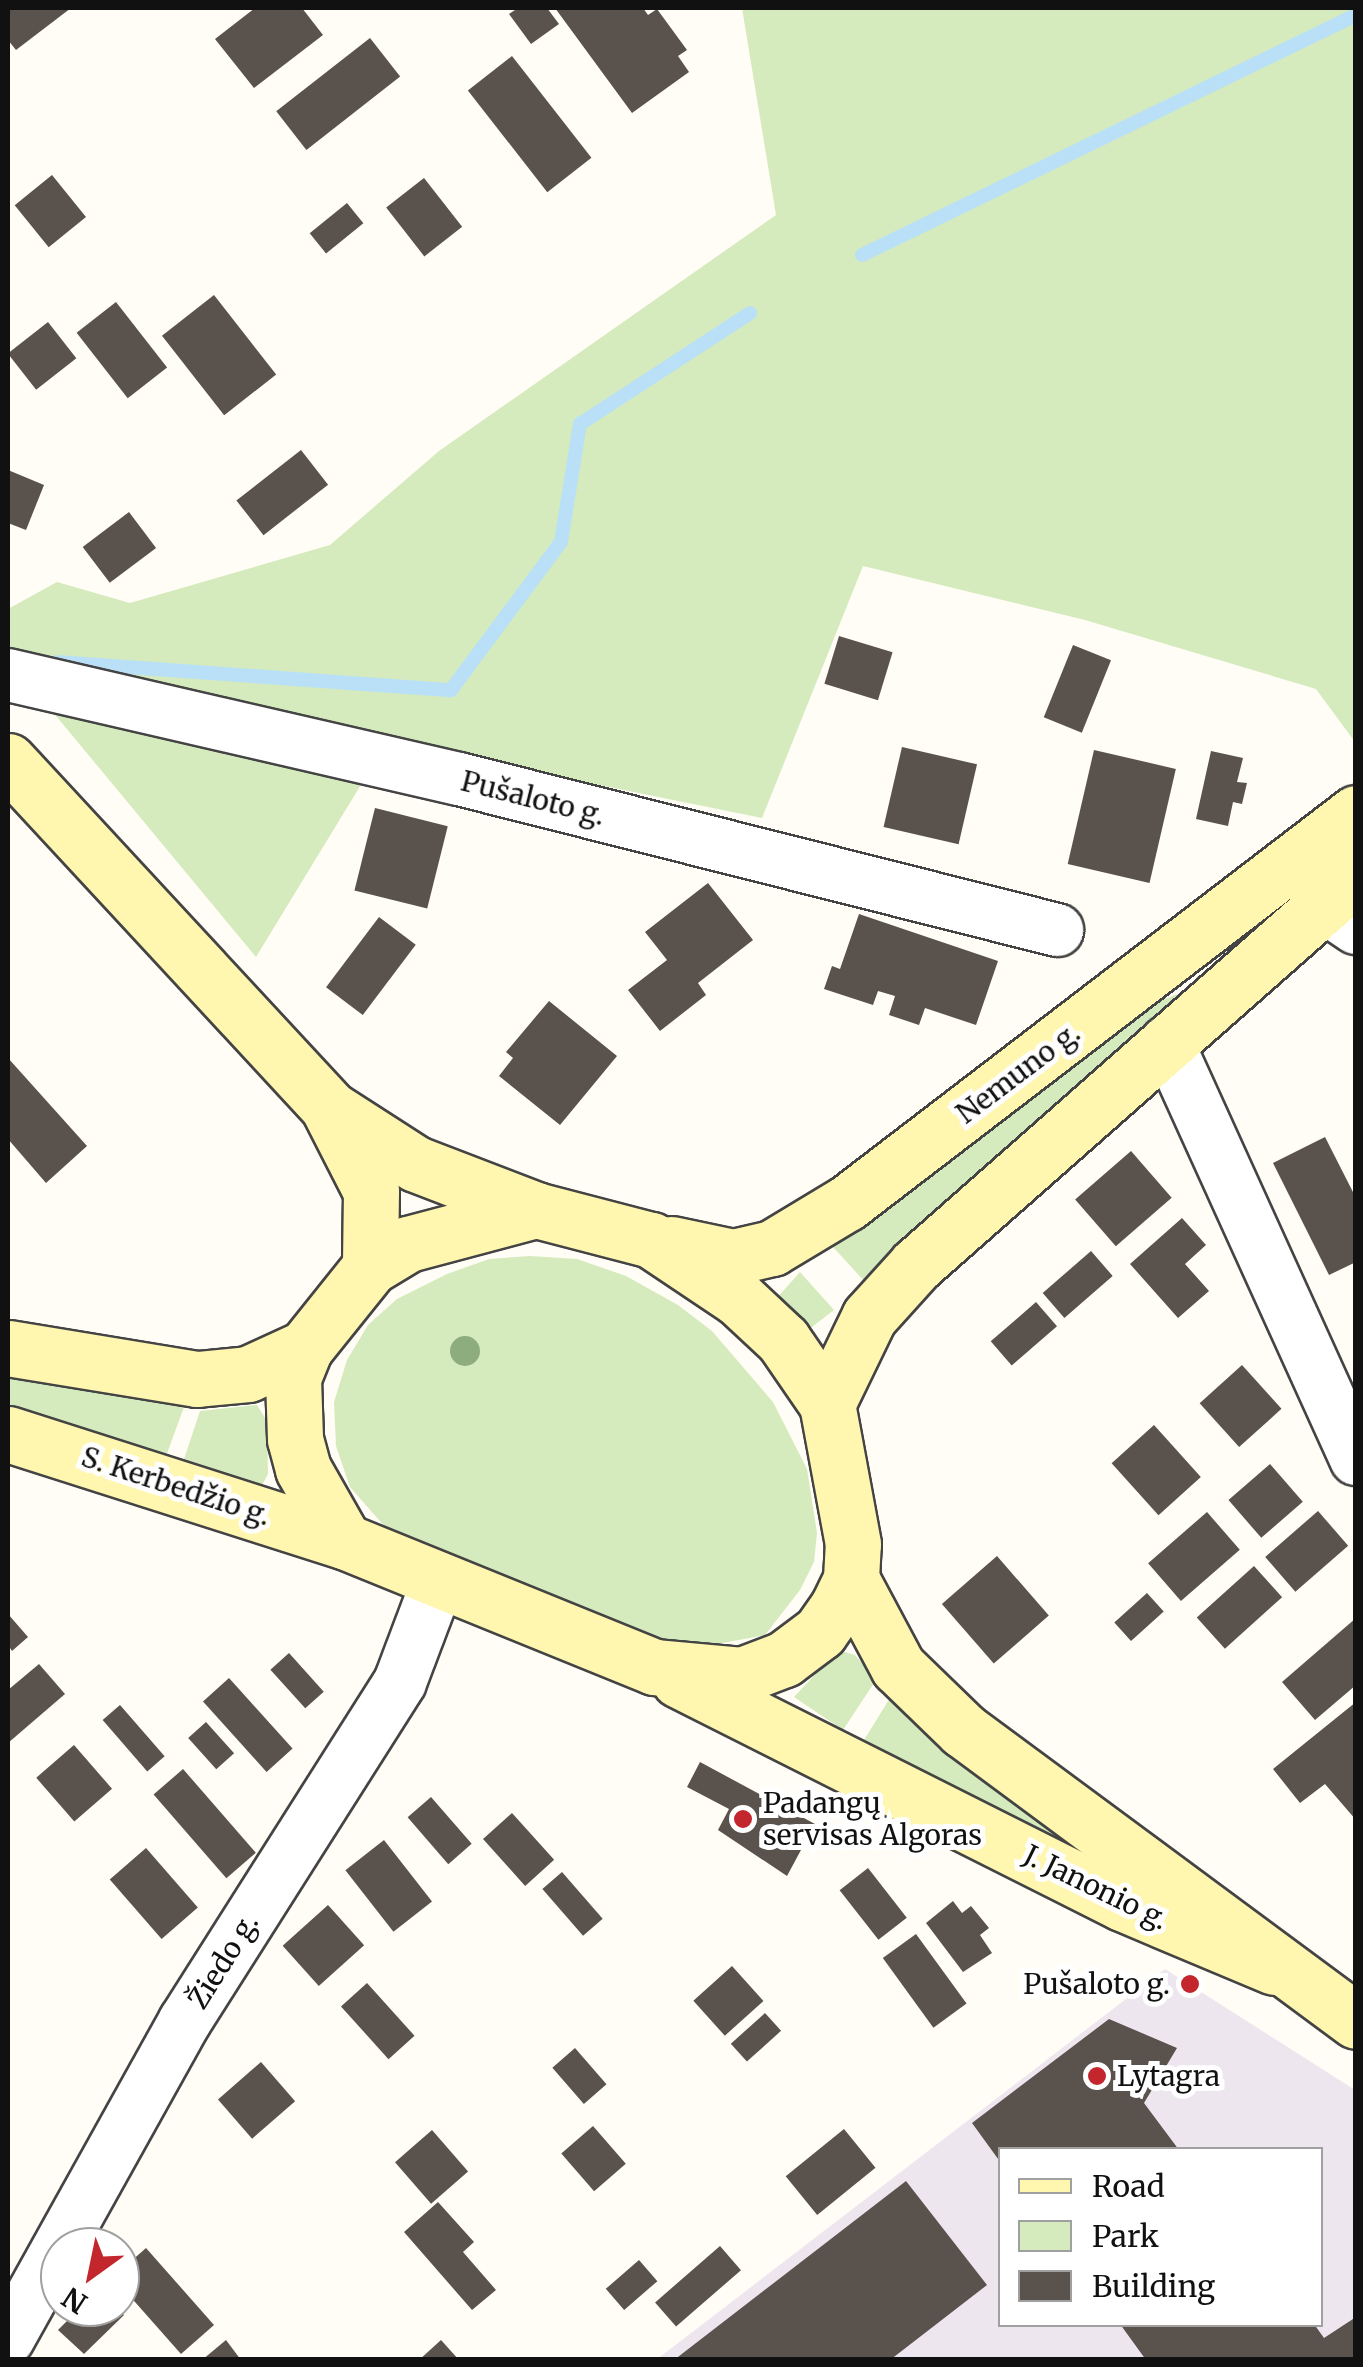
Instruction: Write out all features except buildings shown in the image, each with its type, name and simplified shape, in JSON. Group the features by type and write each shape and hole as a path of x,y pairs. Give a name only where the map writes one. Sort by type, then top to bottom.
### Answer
{"main road":[{"path":"9,762 329,1108 416,1164 536,1210"},
{"name":"Nemuno g.","path":"827,1404 870,1317 916,1265 1331,894 1356,813"},
{"name":"Nemuno g.","path":"536,1210 734,1256 772,1248 1331,894"},
{"path":"329,1108 371,1191 376,1226 370,1267"},
{"path":"344,1542 303,1469 295,1439 293,1378 305,1348 370,1267 445,1230 536,1210"},
{"path":"652,1240 758,1314 805,1367 827,1404 848,1490 850,1579 820,1632 784,1660 742,1674 654,1667"},
{"path":"8,1348 196,1380 248,1374 305,1348"},
{"name":"S. Kerbedžio g.","path":"8,1434 344,1542 437,1584 654,1667"},
{"name":"J. Janonio g.","path":"850,1579 898,1667 964,1730 1146,1860 1274,1966 1356,2021"},
{"name":"J. Janonio g.","path":"654,1667 1122,1903 1274,1966"}],"street":[{"name":"Pušaloto g.","path":"8,675 459,779 1057,930"},
{"path":"1167,1042 1356,1458"},
{"name":"Žiedo g.","path":"8,2339 186,2021 400,1682 437,1584"}],"shaded area":[{"path":"1165,1969 1355,2090 1355,2359 656,2360"}],"green space":[{"path":"742,8 1355,8 1355,742 1316,689 1085,620 863,566 762,818 387,742 256,957 8,658 8,609 57,582 130,603 330,545 439,451 776,215"},
{"path":"1178,994 1169,1010 866,1283 833,1247 1157,1002"},
{"path":"489,1259 577,1259 626,1276 678,1305 712,1331 773,1402 807,1469 817,1533 814,1562 800,1590 765,1635 702,1647 670,1644 393,1536 350,1487 336,1446 334,1402 347,1360 368,1325 397,1299 447,1274"},
{"path":"800,1272 834,1310 808,1330 776,1299"},
{"path":"8,1372 184,1407 165,1459 8,1411"},
{"path":"257,1405 267,1421 268,1474 261,1487 182,1465 200,1411"},
{"path":"838,1650 855,1655 876,1680 843,1730 794,1697"},
{"path":"890,1698 924,1734 1129,1877 864,1740"}],"waterway":[{"path":"862,255 1356,15"},
{"path":"57,662 451,690 561,542 580,424 750,313"}],"place":[{"name":"Padangų servisas Algoras","path":"743,1819"},
{"name":"Pušaloto g.","path":"1190,1984"},
{"name":"Lytagra","path":"1097,2076"}]}
